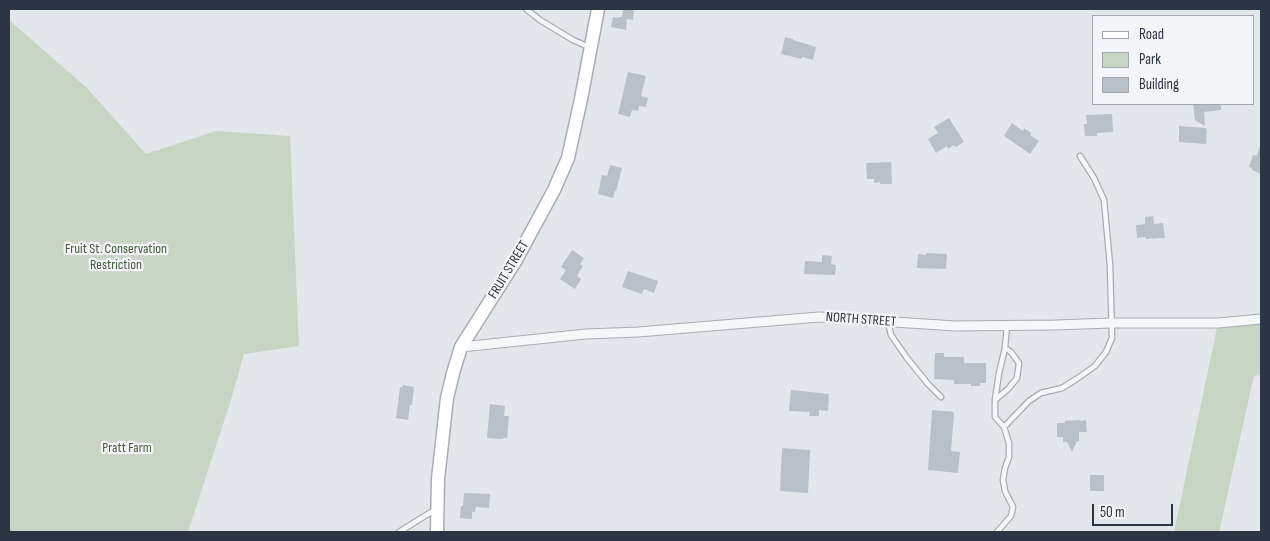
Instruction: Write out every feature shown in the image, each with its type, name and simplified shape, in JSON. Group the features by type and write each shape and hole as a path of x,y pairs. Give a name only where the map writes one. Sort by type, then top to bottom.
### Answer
{"street":[{"name":"FRUIT STREET","path":"437,532 438,478 447,398 461,346 516,260 568,158 598,9"},
{"name":"NORTH STREET","path":"461,346 586,334 665,330 803,318 842,318 955,326 1218,323 1261,319"}],"lane":[{"path":"526,9 572,40 591,48"},
{"path":"1004,427 1029,401 1041,393 1062,388 1095,366 1106,352 1112,338 1110,265 1104,200 1094,178 1080,156"},
{"path":"888,322 892,335 906,358 941,396"},
{"path":"997,532 1011,516 1013,507 1005,491 1003,480 1010,456 1009,443 1004,427 995,416 995,400 1005,348 1007,325"},
{"path":"995,400 1017,378 1019,363 1011,352 1005,348"},
{"path":"399,532 438,508"}],"green space":[{"name":"Fruit St. Conservation Restriction","path":"9,20 87,88 146,154 216,131 290,136 299,346 244,354 188,532 9,532"},
{"path":"1261,321 1261,375 1254,376 1219,532 1174,532 1218,323"}],"building":[{"path":"623,9 634,9 633,20 627,19 626,30 611,27 613,17 622,17"},
{"path":"785,37 816,47 813,60 781,54"},
{"path":"628,72 646,76 641,96 648,98 646,107 639,106 638,111 632,110 630,117 618,114"},
{"path":"1193,105 1221,105 1221,110 1204,112 1205,126 1195,120"},
{"path":"1112,114 1113,132 1097,133 1097,136 1085,136 1084,124 1087,124 1086,115"},
{"path":"949,118 964,142 948,149 947,146 936,153 928,139 938,133 934,127"},
{"path":"1012,123 1023,131 1024,128 1039,141 1030,154 1004,136"},
{"path":"1179,126 1207,129 1206,144 1179,142"},
{"path":"1260,146 1261,174 1249,167 1253,155 1257,156"},
{"path":"891,162 892,184 874,183 874,179 867,179 866,163"},
{"path":"610,165 622,168 613,198 598,194 602,175 607,176"},
{"path":"1153,216 1154,224 1163,223 1165,238 1137,238 1136,225 1145,224 1145,217"},
{"path":"572,250 584,258 580,264 583,266 577,276 581,279 575,289 560,279 566,270 561,267"},
{"path":"926,253 947,254 946,269 917,268 918,254 926,255"},
{"path":"822,255 832,256 831,264 836,265 835,275 804,274 805,261 822,262"},
{"path":"628,271 658,281 654,293 644,289 642,294 622,287"},
{"path":"935,353 944,353 944,357 964,357 964,363 986,363 986,383 980,383 980,386 971,386 971,384 954,384 954,380 934,379"},
{"path":"403,385 414,387 408,420 396,418 400,387 403,387"},
{"path":"791,390 829,394 828,411 819,410 819,416 809,416 810,412 789,411"},
{"path":"490,404 505,406 504,416 509,416 507,438 487,438"},
{"path":"932,410 954,412 951,451 960,452 958,473 928,470"},
{"path":"1086,420 1087,432 1079,432 1079,441 1077,441 1072,452 1067,442 1063,442 1063,437 1057,437 1057,423"},
{"path":"782,448 810,450 808,493 780,491"},
{"path":"1090,475 1104,475 1104,491 1090,491"},
{"path":"464,493 490,494 489,508 476,507 475,512 472,512 472,519 460,518"}],"park label":[{"name":"Pratt Farm","path":"127,448"}]}
